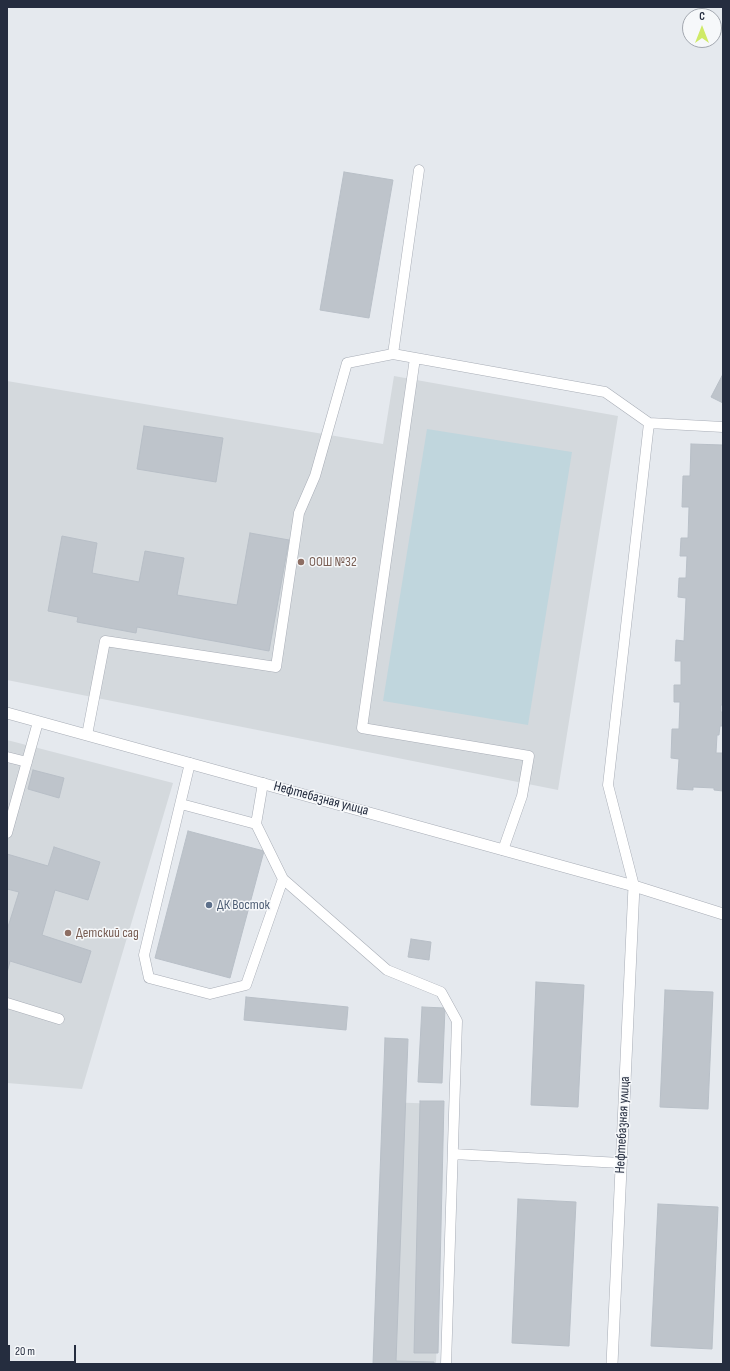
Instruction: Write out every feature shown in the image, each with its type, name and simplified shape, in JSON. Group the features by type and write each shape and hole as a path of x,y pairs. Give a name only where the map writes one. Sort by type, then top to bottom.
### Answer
{"street":[{"name":"Нефтебазная улица","path":"7,713 634,886 723,914"},
{"name":"Нефтебазная улица","path":"612,1364 634,886"}],"lane":[{"path":"393,354 419,170"},
{"path":"87,735 105,641 276,667 299,513 315,476 347,363 393,354 605,392 649,423 723,427"},
{"path":"415,358 362,728 529,756 522,796 503,850"},
{"path":"634,886 608,785 649,423"},
{"path":"7,833 38,722"},
{"path":"7,757 27,762"},
{"path":"190,763 144,955 149,978 210,994 246,984 283,879"},
{"path":"263,783 256,824 283,879 387,970 441,992 457,1021 446,1364"},
{"path":"181,804 256,824"},
{"path":"7,1004 60,1019"},
{"path":"453,1154 621,1163"}],"shaded area":[{"name":"ООШ №32","path":"394,376 618,416 558,790 7,680 7,381 383,444"},
{"path":"427,429 572,452 528,725 383,701"},
{"name":"Детский сад","path":"7,740 173,783 82,1089 7,1083"},
{"path":"383,1102 444,1104 436,1364 373,1364"}],"building":[{"path":"344,172 393,180 369,318 320,310"},
{"path":"723,374 723,403 711,397"},
{"path":"144,426 223,438 216,482 137,469"},
{"path":"691,444 723,445 723,705 721,705 721,712 723,712 723,726 720,726 719,735 717,735 716,753 723,753 723,791 714,790 714,788 693,787 693,790 677,789 679,759 671,758 672,729 679,729 680,702 674,702 674,685 681,685 681,661 675,661 676,640 684,641 686,598 678,597 679,578 686,578 687,556 680,556 681,538 688,538 689,507 682,507 683,476 690,476"},
{"path":"250,533 289,540 269,651 137,627 136,633 77,622 78,617 48,611 62,536 97,543 92,573 139,582 145,551 184,558 177,595 237,605"},
{"path":"33,770 64,778 59,798 28,789"},
{"name":"ДК Восток","path":"188,831 264,851 230,978 155,958"},
{"path":"54,847 100,862 88,900 55,890 42,935 91,951 81,983 10,961 7,973 7,930 19,892 7,889 7,854 48,866"},
{"path":"411,939 431,942 429,960 408,957"},
{"path":"536,982 584,985 578,1107 531,1105"},
{"path":"665,990 713,992 708,1109 660,1107"},
{"path":"246,997 348,1007 346,1030 244,1020"},
{"path":"422,1007 445,1008 442,1083 418,1082"},
{"path":"385,1038 408,1039 396,1361 434,1362 434,1364 373,1364"},
{"path":"420,1101 444,1101 438,1353 414,1353"},
{"path":"518,1199 576,1202 569,1346 512,1343"},
{"path":"658,1204 718,1207 712,1349 651,1346"}],"place":[{"name":"ООШ №32","path":"301,562"},
{"name":"ДК Восток","path":"209,905"},
{"name":"Детский сад","path":"68,933"}]}
